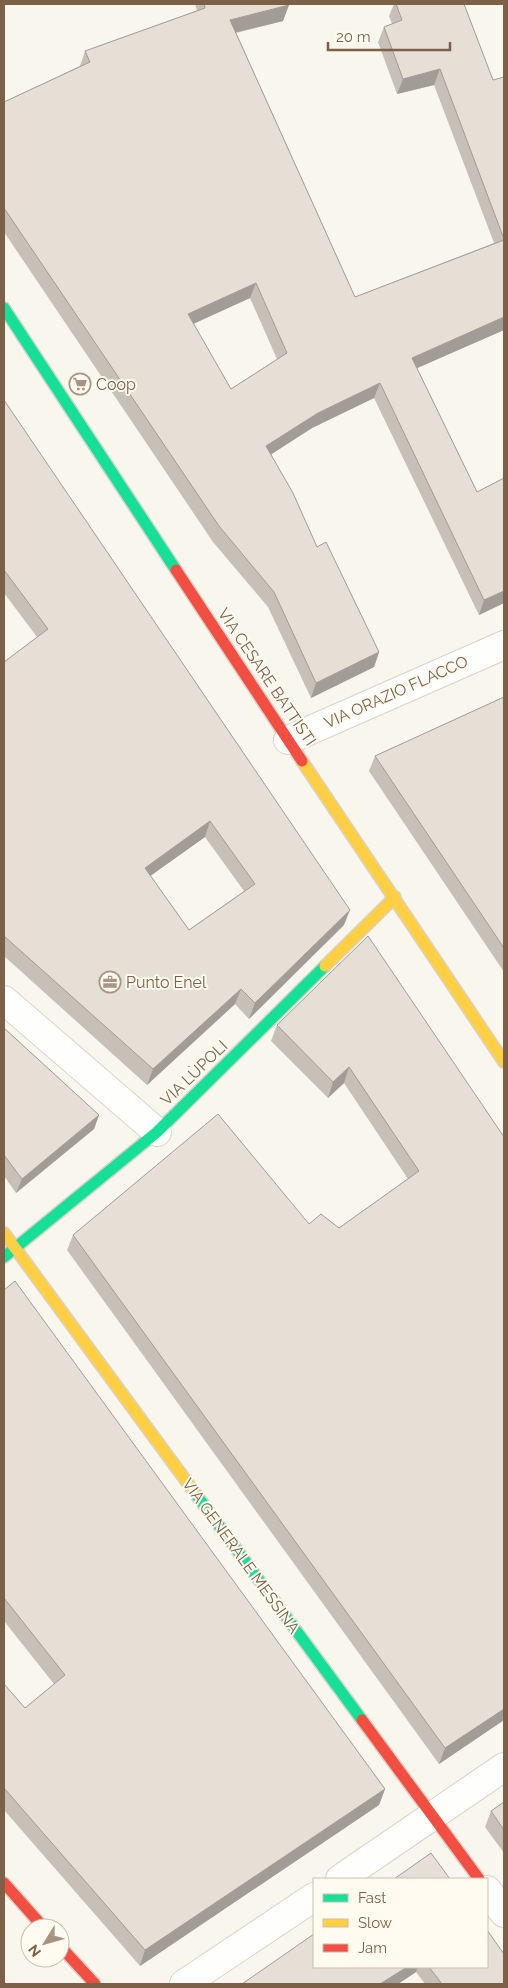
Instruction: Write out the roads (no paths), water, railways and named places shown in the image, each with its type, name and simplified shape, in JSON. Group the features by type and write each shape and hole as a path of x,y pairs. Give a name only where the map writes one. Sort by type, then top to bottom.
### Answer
{"street":[{"name":"VIA CESARE BATTISTI","path":"4,308 288,740 504,1062"},
{"name":"VIA ORAZIO FLACCO","path":"288,740 504,644"},
{"name":"VIA LÙPOLI","path":"4,1257 158,1132 395,898"},
{"path":"4,1000 158,1132"},
{"name":"VIA GENERALE MESSINA","path":"4,1233 478,1878"},
{"path":"341,1878 504,1767"},
{"path":"4,1883 35,1918"},
{"path":"488,1891 504,1913"},
{"path":"184,1984 313,1898"},
{"path":"70,1957 95,1984"}],"place":[{"name":"Coop","path":"80,384"},
{"name":"Punto Enel","path":"110,982"}]}
